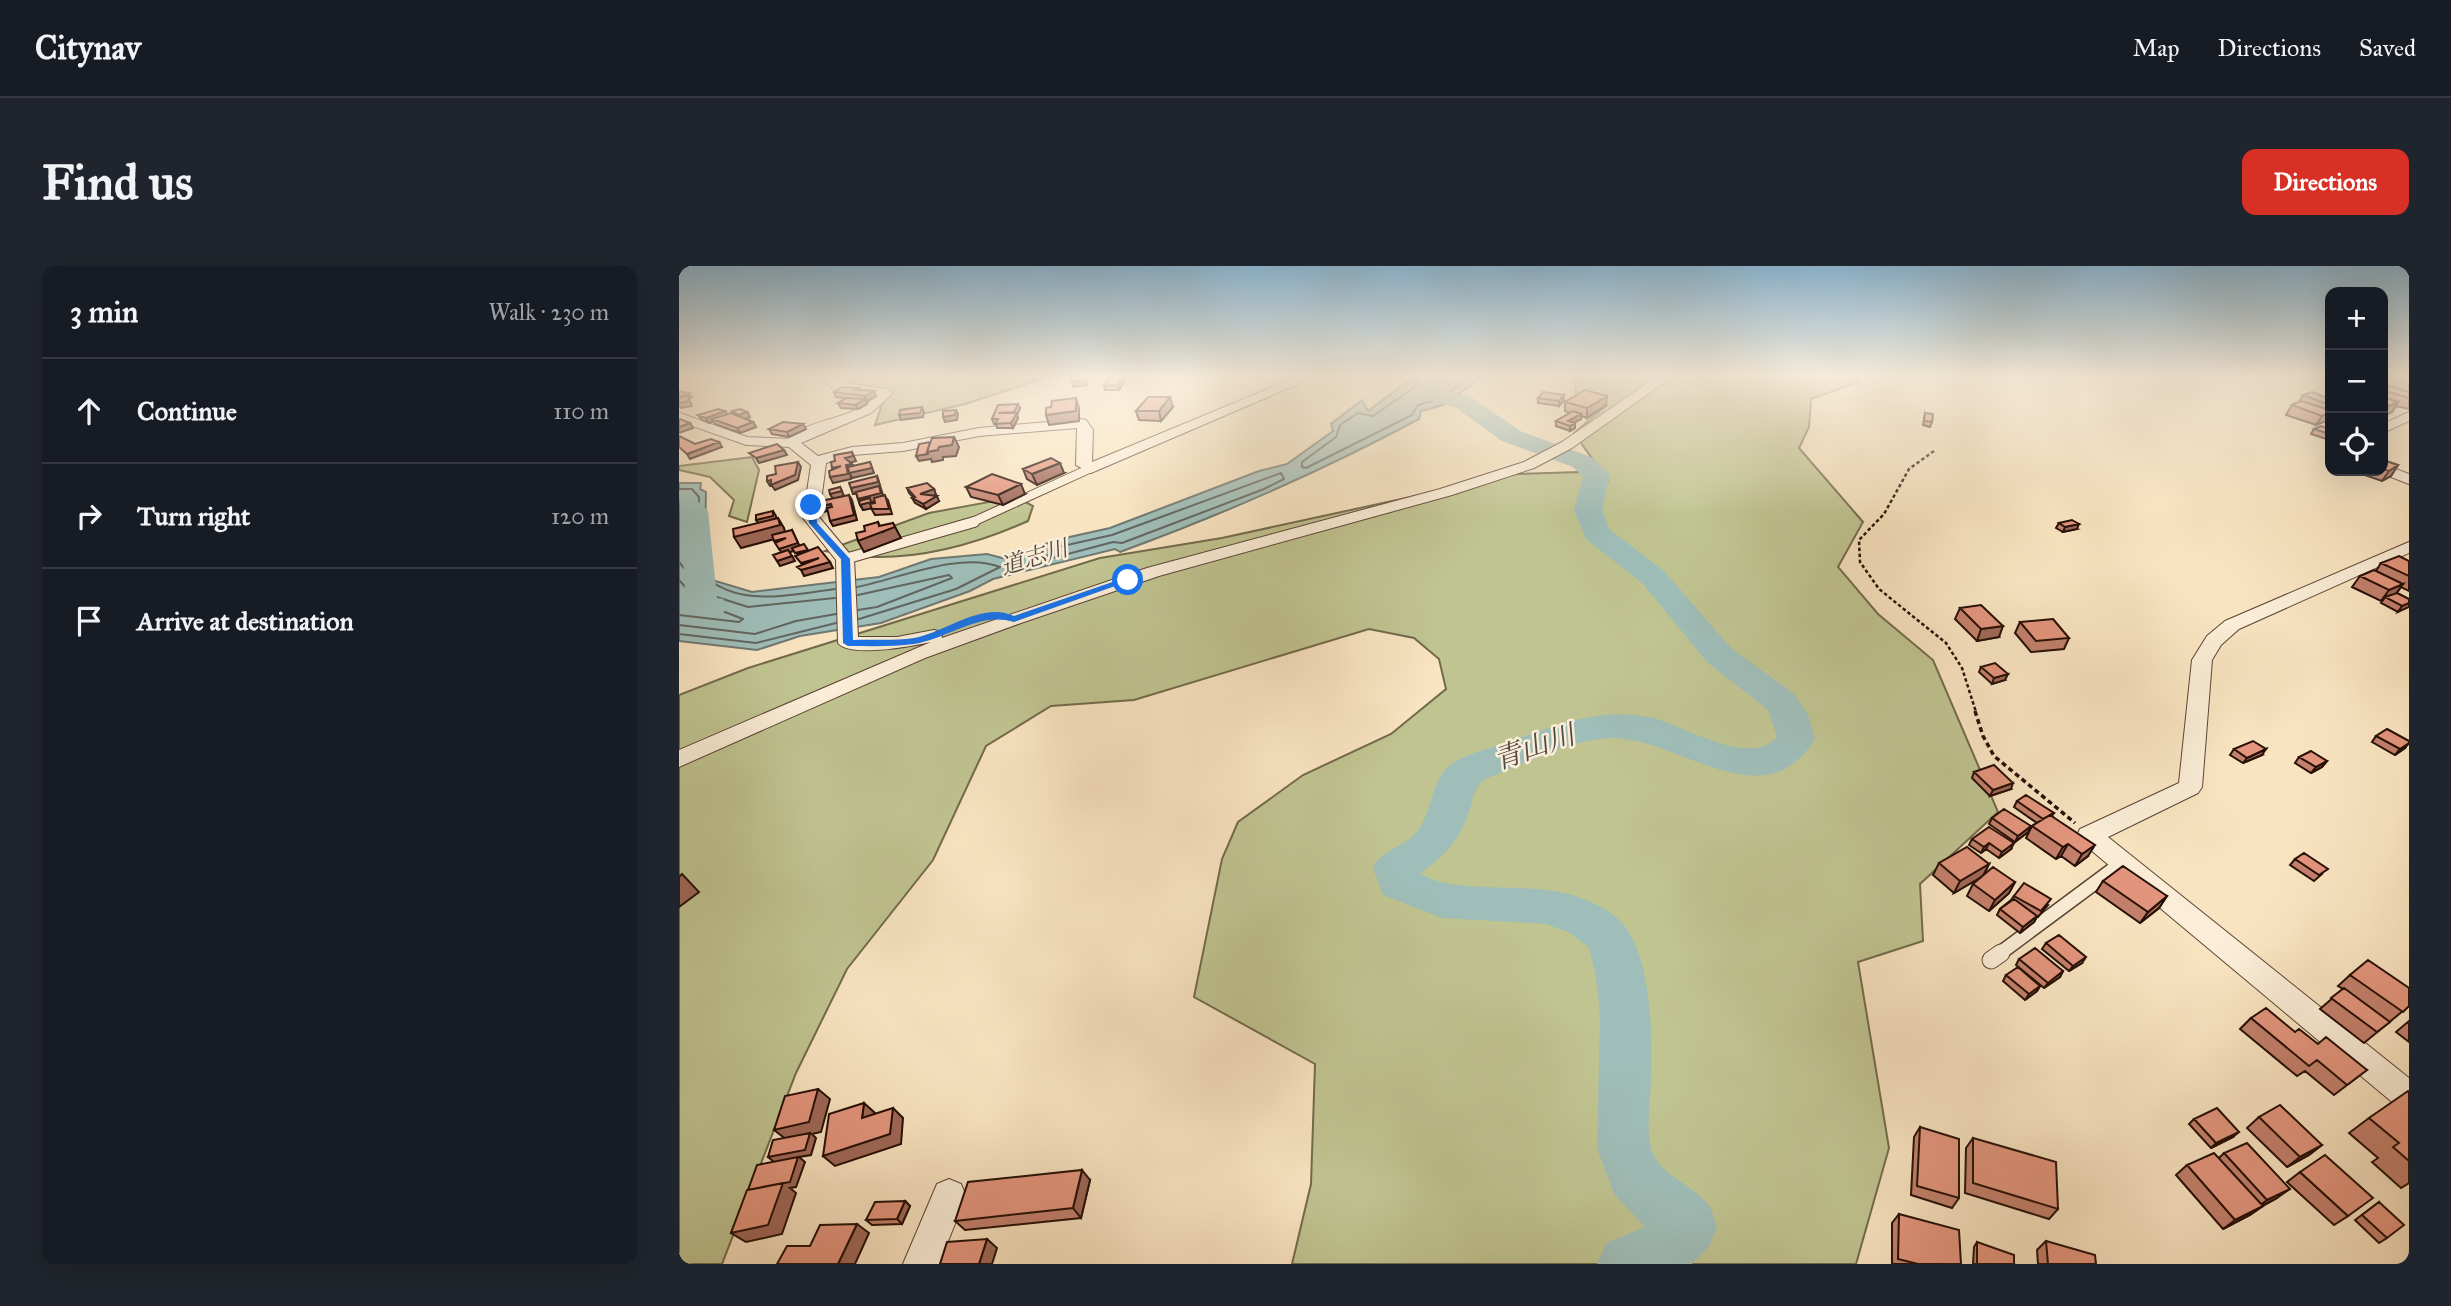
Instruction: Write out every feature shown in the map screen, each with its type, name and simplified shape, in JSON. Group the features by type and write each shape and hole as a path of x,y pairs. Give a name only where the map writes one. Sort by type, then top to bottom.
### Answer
{"street":[{"path":"832,423 806,433 791,443 817,461 820,473 811,518 845,564 848,643 897,643 946,632 987,615 1004,615 1014,619"},
{"path":"817,461 852,451 903,447 979,432 1081,423 1087,430 1084,465 1091,468 1199,423"},
{"path":"679,759 918,654 1153,572 1476,484 1549,456 1599,423"},
{"path":"2388,471 2409,479"},
{"path":"2409,547 2232,625 2218,636 2207,646 2202,660 2190,787 2089,835 2409,1097"},
{"path":"921,1264 949,1196"}],"lane":[{"path":"695,423 747,441 791,443"},
{"path":"845,564 977,521 1091,468"},
{"path":"1991,960 2123,862"}],"path":[{"path":"1934,451 1909,469 1884,514 1859,540 1860,562 1879,589 1946,643 1962,668 1983,736 1994,756 2089,835"}],"green space":[{"path":"1586,423 1809,423 1799,448 1863,522 1838,567 1878,614 1933,660 1998,812 1920,884 1923,941 1858,962 1889,1148 1856,1264 1292,1264 1311,1184 1315,1064 1194,997 1222,859 1238,822 1303,775 1391,734 1446,689 1439,659 1414,638 1369,629 1134,700 1051,706 986,746 933,860 847,969 796,1073 722,1264 679,1264 679,695 748,668 1100,558 1222,538 1516,474 1580,472 1607,480 1574,433"},
{"path":"752,457 759,470 747,522 729,516 734,500 710,477 679,470 679,466"},
{"path":"1016,497 1033,506 1028,521 979,540 903,556 877,557 825,551 929,513"}],"water":[{"path":"1412,423 1235,507 1120,552 1115,549 993,579 970,591 881,623 800,636 757,650 679,641 679,483 701,483 700,489 706,492 705,537 692,553 712,580 752,592 879,577 931,559 987,554 1006,559 1056,540 1110,528 1259,471 1287,464 1333,431 1331,424"}],"building":[{"path":"722,423 751,423 737,428"},
{"path":"782,423 803,424 787,432 769,429"},
{"path":"2321,426 2325,427 2325,432 2314,429"},
{"path":"679,436 695,444 711,439 719,442 687,454 679,447"},
{"path":"954,437 952,445 927,452 932,438"},
{"path":"930,442 928,454 916,456 919,444"},
{"path":"777,444 784,450 756,458 749,453"},
{"path":"852,452 853,456 845,458 852,464 846,465 848,474 830,477 829,471 841,466 832,468 834,455"},
{"path":"1051,458 1060,463 1032,474 1023,469"},
{"path":"798,462 795,475 771,485 771,480 767,481 767,476 776,474 775,466"},
{"path":"870,462 872,468 849,473 848,467"},
{"path":"2388,462 2398,465 2389,471"},
{"path":"992,474 1021,484 998,495 966,487"},
{"path":"877,476 878,482 851,488 849,483"},
{"path":"927,483 934,489 920,494 937,496 923,504 912,498 915,497 907,488"},
{"path":"879,486 881,493 858,499 856,492"},
{"path":"840,487 842,491 830,494 829,490"},
{"path":"849,495 854,515 830,521 827,508 832,507 831,504 817,507 816,502"},
{"path":"885,495 889,509 872,509 870,504 875,503 874,498"},
{"path":"870,498 871,502 860,505 859,501"},
{"path":"773,511 773,516 756,520 756,515"},
{"path":"778,518 780,525 734,537 733,529"},
{"path":"2072,520 2079,524 2065,527 2059,523"},
{"path":"878,522 879,526 893,523 895,527 858,541 856,533 865,531 864,526"},
{"path":"792,530 798,543 779,549 775,543 786,538 774,541 772,535"},
{"path":"804,544 808,550 795,553 792,548"},
{"path":"818,547 830,562 801,570 797,567 819,558 801,563 795,556"},
{"path":"788,550 792,556 777,561 773,555"},
{"path":"2399,556 2409,561 2409,576 2381,563"},
{"path":"2374,570 2403,584 2389,590 2360,576"},
{"path":"2397,593 2409,599 2409,603 2402,606 2385,597"},
{"path":"1981,605 2003,626 1981,629 1960,608"},
{"path":"2053,619 2069,638 2036,641 2020,622"},
{"path":"1995,663 2008,674 1994,678 1981,667"},
{"path":"2387,729 2409,743 2400,749 2376,736"},
{"path":"2253,741 2266,749 2247,758 2234,749"},
{"path":"2311,751 2327,761 2316,767 2299,757"},
{"path":"1994,765 2013,783 1993,790 1974,772"},
{"path":"2026,795 2054,813 2043,819 2017,801"},
{"path":"2004,809 2031,826 2018,836 1992,818"},
{"path":"2050,815 2095,845 2082,854 2068,844 2063,847 2032,826"},
{"path":"1989,827 2014,843 2002,852 1989,843 1984,847 1972,839"},
{"path":"1967,847 1989,864 1960,881 1939,863"},
{"path":"2304,853 2328,869 2319,875 2295,859"},
{"path":"2123,866 2167,896 2148,912 2103,881"},
{"path":"1993,867 2015,882 1995,900 1973,884"},
{"path":"2024,883 2051,899 2041,911 2014,896"},
{"path":"2014,899 2037,916 2023,927 2000,909"},
{"path":"2059,935 2086,957 2073,966 2046,943"},
{"path":"2035,948 2063,971 2048,983 2019,959"},
{"path":"2368,960 2409,988 2409,1006 2403,1012 2350,975"},
{"path":"2018,967 2040,986 2029,994 2006,975"},
{"path":"2344,988 2390,1022 2377,1032 2331,998"},
{"path":"2266,1008 2295,1032 2299,1029 2318,1044 2326,1037 2367,1070 2347,1085 2317,1060 2309,1066 2251,1018"},
{"path":"818,1089 809,1122 774,1130 785,1096"},
{"path":"2408,1091 2409,1161 2393,1147 2399,1143 2369,1118"},
{"path":"864,1103 862,1118 893,1108 890,1134 823,1156 829,1114"},
{"path":"2280,1105 2322,1145 2300,1157 2259,1117"},
{"path":"2217,1108 2239,1132 2216,1143 2194,1119"},
{"path":"1920,1127 1959,1139 1959,1198 1917,1186"},
{"path":"810,1133 805,1150 768,1157 773,1140"},
{"path":"1973,1138 2056,1162 2058,1209 1973,1183"},
{"path":"2247,1143 2290,1189 2267,1200 2224,1153"},
{"path":"2214,1153 2263,1206 2235,1220 2187,1165"},
{"path":"2325,1155 2373,1198 2348,1216 2300,1172"},
{"path":"798,1157 790,1182 748,1190 757,1165"},
{"path":"1082,1170 1073,1208 955,1221 968,1182"},
{"path":"783,1183 768,1225 731,1233 747,1190"},
{"path":"905,1201 897,1219 866,1220 875,1202"},
{"path":"2379,1202 2404,1225 2387,1238 2362,1215"},
{"path":"1899,1214 1959,1230 1961,1264 1918,1264 1898,1259"},
{"path":"857,1224 838,1264 777,1264 787,1246 810,1246 820,1225"},
{"path":"987,1239 979,1264 940,1264 947,1242"},
{"path":"2046,1241 2095,1255 2096,1264 2048,1264"},
{"path":"1977,1242 2014,1255 2014,1264 1977,1264"}],"waterway":[{"name":"青山川","path":"1492,423 1511,436 1582,462 1597,475 1588,510 1596,533 1654,578 1719,655 1781,702 1790,715 1796,739 1779,758 1751,762 1722,758 1647,729 1610,726 1577,731 1469,770 1453,789 1447,818 1428,847 1394,868 1398,870 1398,883 1436,899 1464,903 1526,904 1566,911 1585,920 1605,935 1611,944 1620,976 1624,1016 1624,1148 1634,1174 1659,1201 1688,1226 1665,1249 1627,1264"},
{"name":"道志川","path":"679,499 694,511 702,605 712,606"}],"route":[{"path":"811,505 813,523 845,559 848,643 878,645 913,641 946,632 987,615 1004,615 1014,619 1128,580"}]}
